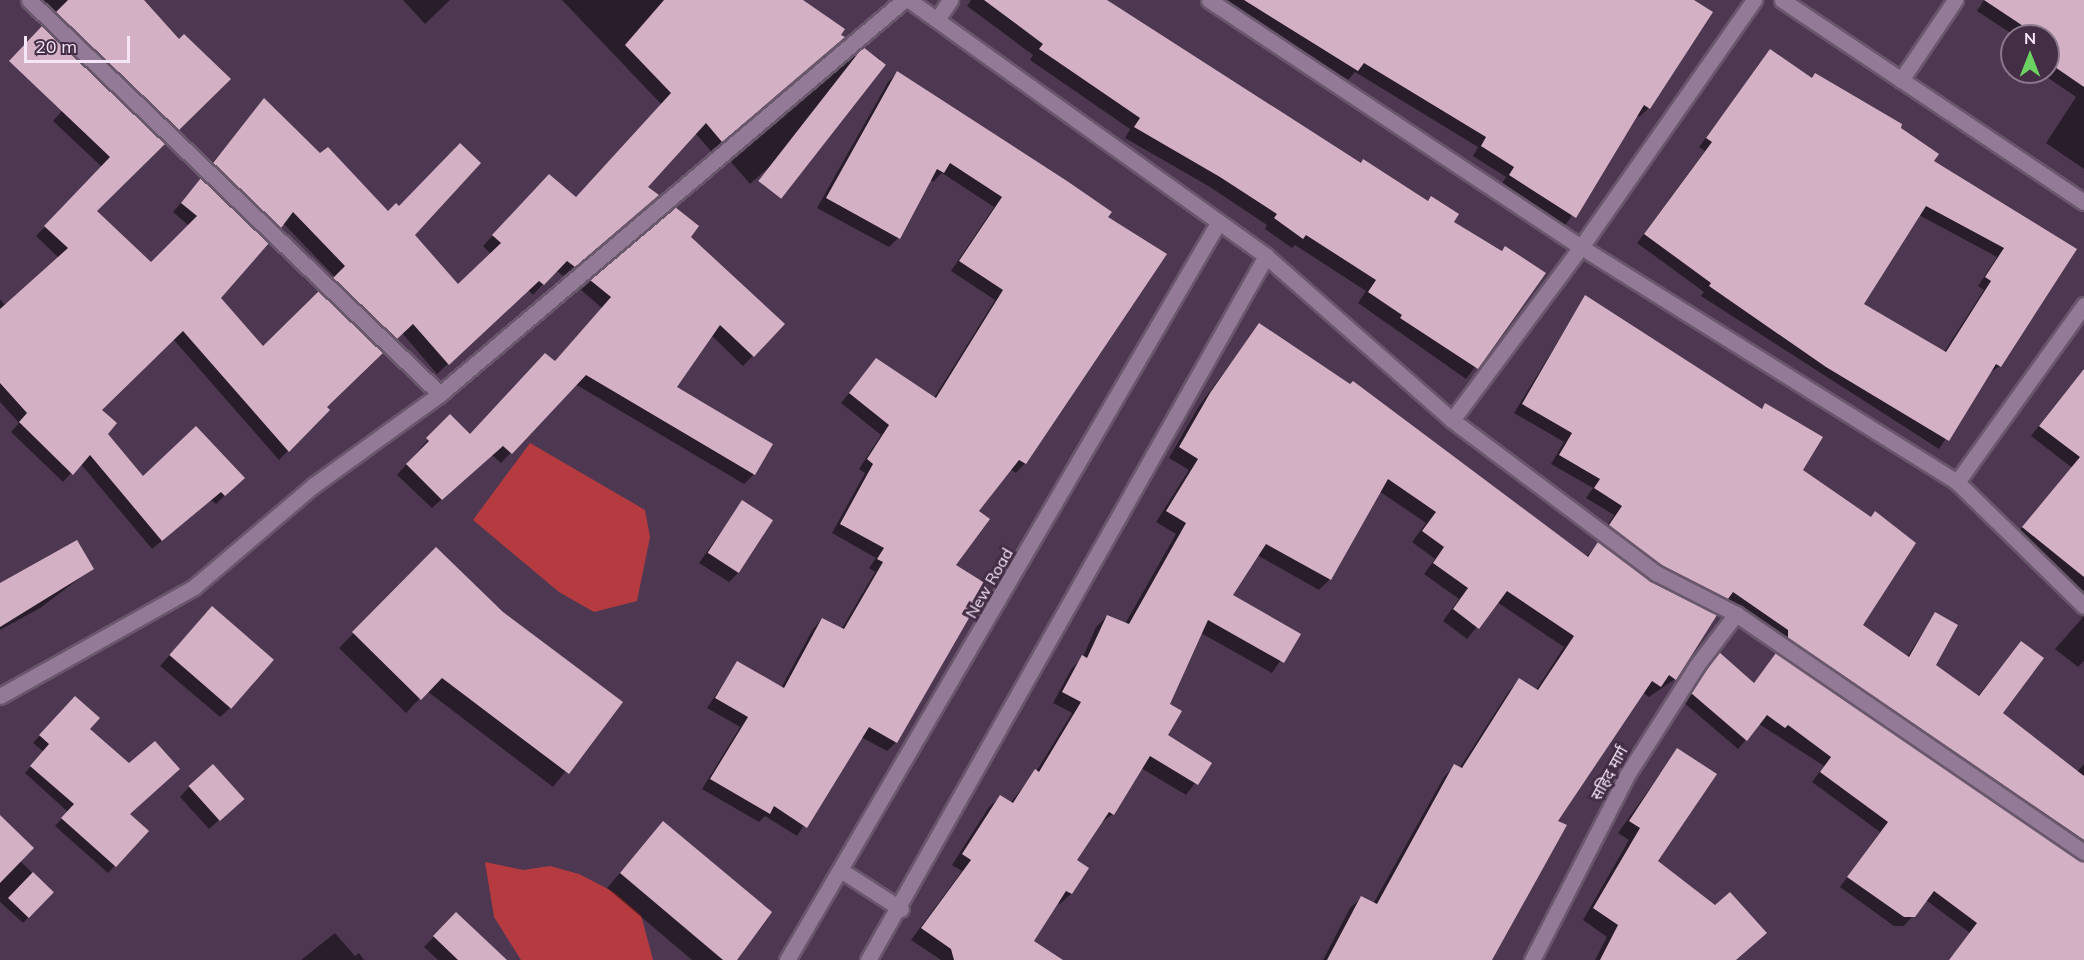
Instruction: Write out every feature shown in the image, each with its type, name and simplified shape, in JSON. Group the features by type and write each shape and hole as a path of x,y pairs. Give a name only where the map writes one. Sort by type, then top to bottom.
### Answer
{"street":[{"path":"29,0 440,394"},
{"path":"0,696 194,587 314,485 440,394 907,0 938,18 1266,256 1452,420 1656,573 1736,614 2084,852"},
{"path":"938,18 950,0"},
{"path":"1209,0 1581,247 1958,482 2084,606"},
{"path":"1452,420 1581,247 1754,0"},
{"path":"1782,0 2084,202"},
{"path":"1901,80 1955,0"},
{"name":"New Road","path":"787,960 842,872 1218,223"},
{"path":"868,960 901,909 1266,256"},
{"path":"1958,482 2084,305"},
{"name":"सहिद मार्ग","path":"1532,960 1627,775 1697,665 1736,614"},
{"path":"842,872 901,909"}],"shaded area":[{"path":"530,443 645,510 650,537 637,601 594,612 559,592 473,520"},
{"path":"485,862 523,870 550,866 579,874 614,892 641,915 653,960 521,960 494,917"}],"building":[{"path":"68,0 144,0 179,39 184,34 231,79 179,130 56,12"},
{"path":"664,0 803,0 845,29 841,35 845,37 722,142 706,123 648,187 659,195 575,267 567,261 544,285 539,281 449,365 413,324 397,339 333,278 345,266 293,212 281,228 213,163 264,98 320,153 328,147 388,211 396,203 399,206 460,143 481,163 415,235 458,284 501,243 492,235 549,174 576,197 671,93 625,45"},
{"path":"984,0 1107,0 1361,163 1363,159 1428,201 1431,196 1459,214 1454,222 1502,251 1505,246 1546,273 1478,369 1400,318 1402,315 1368,292 1376,280 1306,235 1303,239 1274,218 1277,214 1220,177 1134,127 1140,118 1039,49 1043,44"},
{"path":"1244,0 1694,0 1713,12 1650,109 1644,105 1576,218 1509,175 1514,167 1481,146 1486,137 1364,63 1358,71"},
{"path":"1984,0 2084,0 2084,87 2060,71 2060,24 2020,24"},
{"path":"42,26 165,144 97,211 151,262 197,216 181,203 201,178 269,243 221,298 263,346 319,291 383,353 327,407 330,410 289,452 183,331 102,410 117,423 108,434 143,476 196,426 245,478 225,496 221,492 162,541 90,455 73,475 19,422 27,413 0,383 0,309 68,248 44,226 110,157 9,61"},
{"path":"863,47 886,65 781,199 758,181"},
{"path":"1770,49 1812,78 1815,73 1902,124 1901,128 1939,154 1934,161 2077,249 2001,367 1996,364 1949,441 1826,367 1709,286 1711,283 1644,234 1712,142 1706,138","holes":["1926,206 2004,248 1985,277 1991,281 1946,352 1864,304"]},
{"path":"897,71 1067,181 1112,212 1108,217 1167,254 1026,464 1019,460 979,511 990,519 956,565 988,585 897,743 869,727 807,828 774,806 770,814 710,779 748,717 715,698 737,661 784,688 822,618 844,629 883,562 877,559 884,548 840,524 873,464 867,459 889,425 849,393 876,358 936,398 1003,290 959,261 1002,197 950,163 944,173 937,169 900,239 826,198"},
{"path":"675,207 699,226 691,237 785,324 754,357 720,325 677,387 773,444 755,475 586,375 512,454 503,446 442,500 406,464 429,441 426,438 450,414 470,434 545,353 555,361 611,297 590,280"},
{"path":"1585,295 1762,409 1765,403 1823,437 1803,470 1871,517 1875,511 1916,543 1863,625 1909,657 1935,612 1958,625 1936,665 1979,696 2021,641 2044,658 2003,713 2084,776 2084,840 1788,638 1788,630 1733,592 1728,599 1661,565 1609,525 1622,506 1594,488 1600,479 1559,455 1572,433 1522,404"},
{"path":"1259,323 1350,384 1353,381 1588,557 1598,542 1651,582 1717,615 1676,680 1669,675 1661,687 1652,681 1558,821 1567,825 1492,960 1327,960 1361,896 1377,904 1454,764 1462,768 1519,678 1538,690 1574,636 1507,591 1479,629 1453,609 1468,588 1433,563 1444,547 1422,531 1436,512 1388,479 1331,580 1266,544 1233,595 1301,634 1284,663 1208,620 1170,704 1182,711 1168,735 1212,763 1198,785 1150,756 1114,815 1109,812 1077,860 1089,868 1072,894 1066,891 1034,941 1063,960 954,960 951,949 921,928 971,860 962,854 1000,795 1013,803 1035,769 1039,772 1081,702 1062,692 1082,655 1087,658 1107,615 1129,624 1186,523 1166,511 1198,459 1179,447 1210,393"},
{"path":"2084,369 2084,577 2022,527 2080,457 2039,426"},
{"path":"742,500 773,520 739,573 708,553"},
{"path":"77,540 94,569 0,627 0,583"},
{"path":"436,547 503,612 623,702 569,774 442,678 421,700 352,632"},
{"path":"212,606 274,660 231,709 169,655"},
{"path":"1719,652 1754,683 1776,653 2084,862 2084,960 1949,960 1977,923 1934,891 1915,917 1904,917 1847,877 1888,822 1820,772 1831,757 1788,725 1785,728 1767,715 1747,741 1691,693"},
{"path":"75,696 100,718 90,729 129,763 155,741 180,769 130,814 149,831 116,867 61,818 74,804 30,766 49,744 39,735"},
{"path":"1677,748 1717,774 1658,861 1715,905 1730,892 1767,933 1736,960 1600,960 1618,925 1593,908 1640,828 1629,821"},
{"path":"213,764 244,799 220,821 188,786"},
{"path":"0,815 34,848 0,883"},
{"path":"663,821 772,912 737,960 723,960 620,873"},
{"path":"33,872 54,892 29,918 8,898"},
{"path":"456,912 507,960 458,960 433,936"}]}
